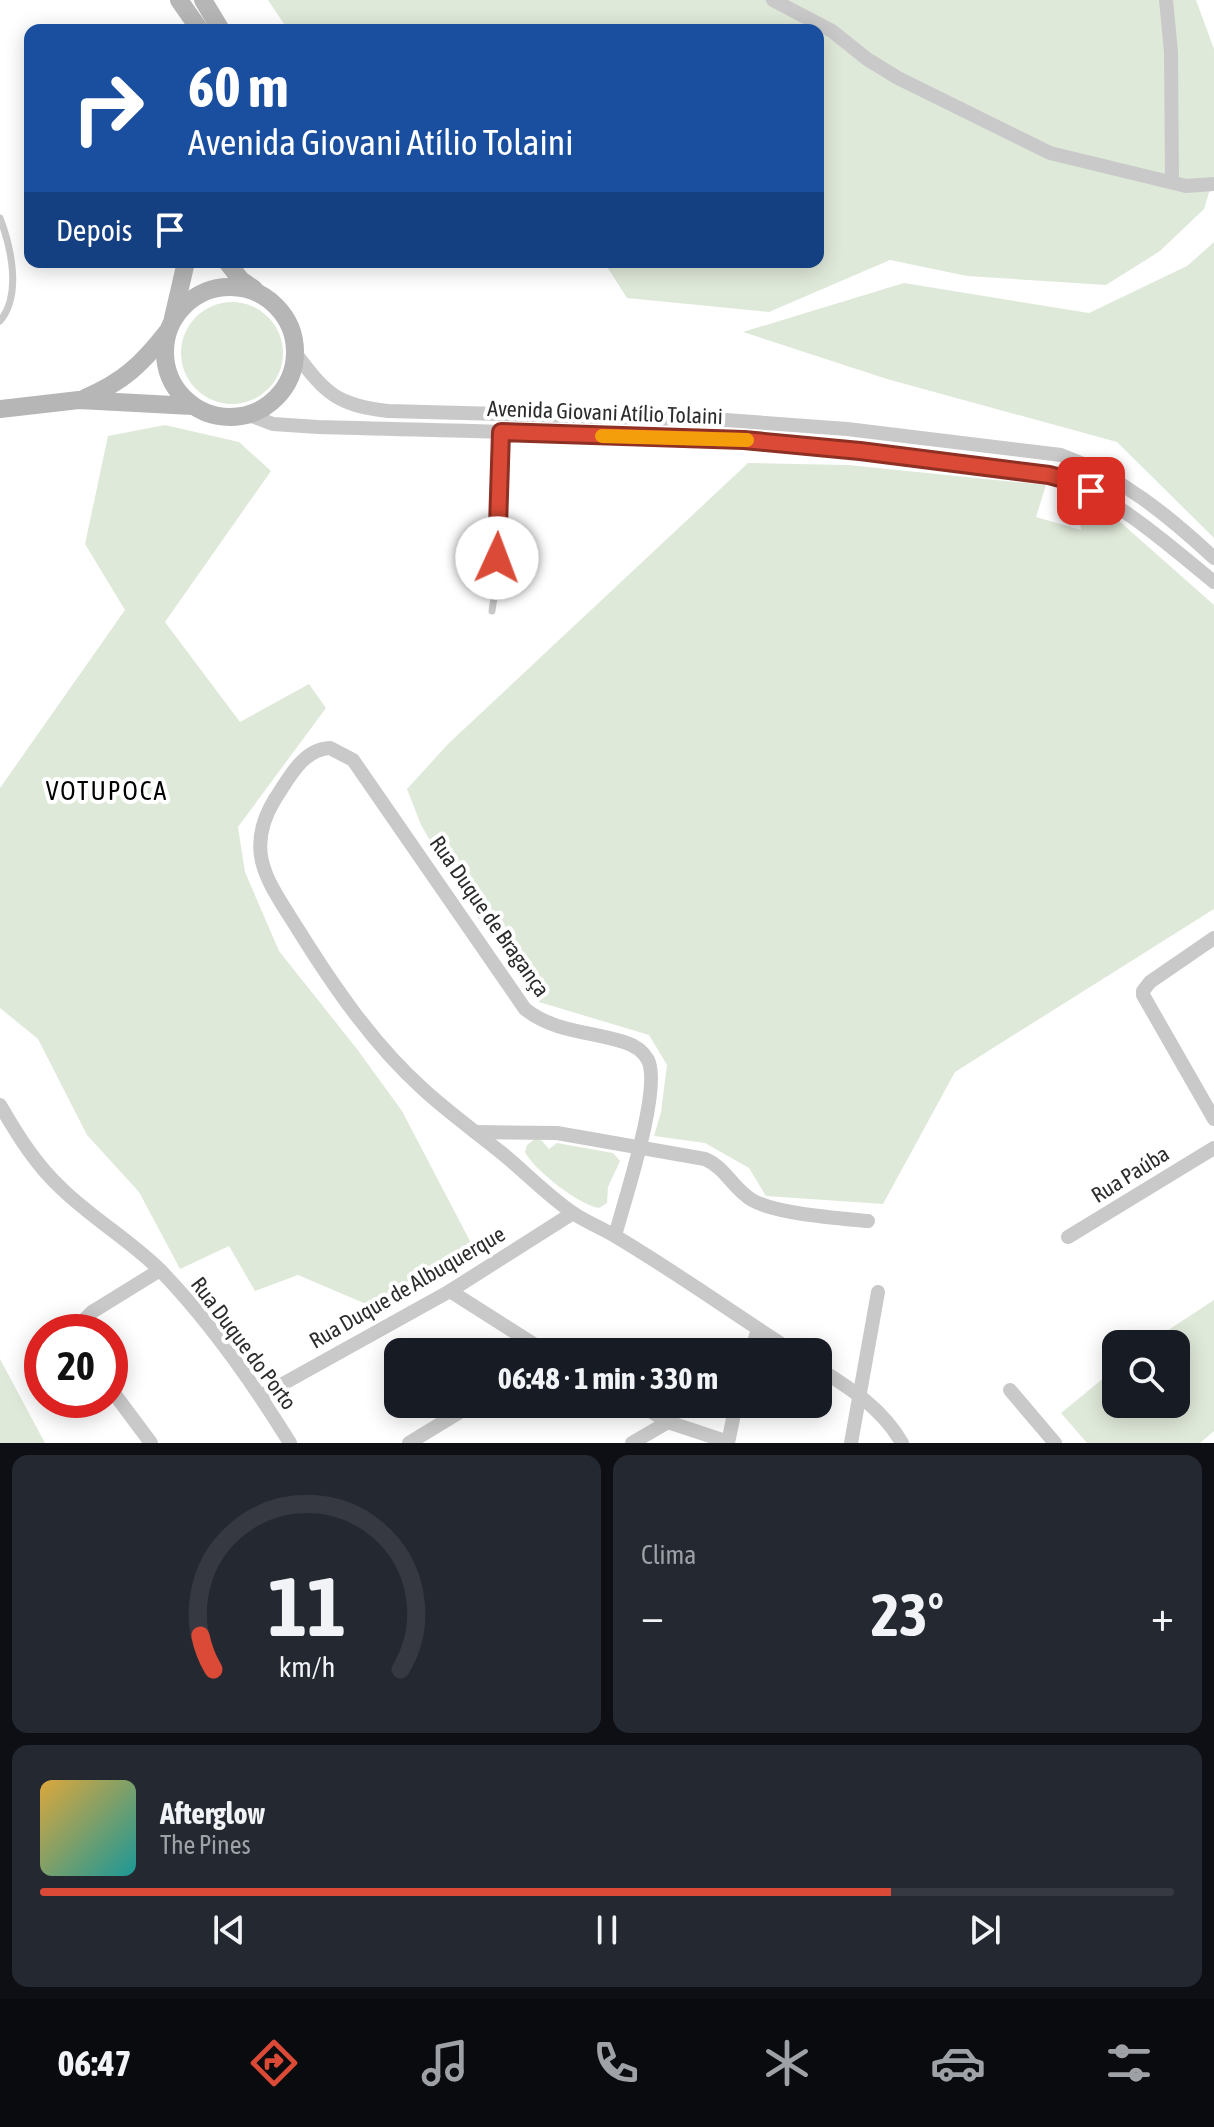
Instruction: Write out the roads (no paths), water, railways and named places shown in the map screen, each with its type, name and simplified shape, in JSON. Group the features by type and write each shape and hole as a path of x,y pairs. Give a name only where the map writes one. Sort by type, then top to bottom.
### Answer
{"street":[{"path":"179,0 196,24"},
{"path":"203,0 217,24"},
{"path":"773,0 819,24"},
{"path":"1166,0 1171,52 1172,182"},
{"path":"824,27 898,78 1050,153 1197,187 1214,184"},
{"path":"184,268 165,347 168,372 180,394 192,406"},
{"path":"0,409 79,400 192,406 220,417 249,415 267,407 282,393 292,375 296,354 294,336 275,304 241,280 232,268"},
{"path":"79,400 121,381 154,349 188,302 209,290 225,287 241,287 259,293"},
{"name":"Avenida Giovani Atílio Tolaini","path":"296,354 326,391 344,403 363,408 726,420 847,429 1061,455 1091,466 1121,483 1214,558"},
{"name":"Avenida Giovani Atílio Tolaini","path":"249,415 273,424 318,427 744,440 1049,475 1075,482 1106,499 1214,582"},
{"name":"Rua Duque de Bragança","path":"475,1132 422,1088 345,1001 278,896 262,865 258,849 269,809 300,763 311,753 330,748 353,760 525,1009 537,1019 556,1027 626,1042 643,1053 649,1062 648,1113 615,1236"},
{"path":"1214,938 1150,982 1143,991 1214,1119"},
{"name":"Rua Duque do Porto","path":"0,1105 34,1160 61,1189 160,1270 186,1299 261,1396 290,1443"},
{"path":"475,1132 557,1133 705,1159 717,1164 748,1198 771,1209 868,1221"},
{"path":"475,1132 573,1213 615,1236 772,1338"},
{"name":"Rua Paúba","path":"1068,1237 1214,1148"},
{"name":"Rua Duque de Albuquerque","path":"261,1396 450,1291 573,1213"},
{"path":"90,1314 160,1270"},
{"path":"450,1291 524,1338"},
{"path":"851,1443 878,1292"},
{"path":"755,1338 758,1329"},
{"path":"832,1377 860,1395 886,1419 902,1443"},
{"path":"1010,1390 1055,1443"},
{"path":"128,1412 151,1443"},
{"path":"409,1443 450,1418"},
{"path":"662,1418 728,1442 733,1418"},
{"path":"632,1443 668,1422"}],"lane":[{"path":"0,218 9,243 13,277 5,315 0,321"},
{"path":"0,248 9,243"},
{"path":"492,611 496,584 501,432"}],"district":[{"name":"VOTUPOCA","path":"107,791"}]}
